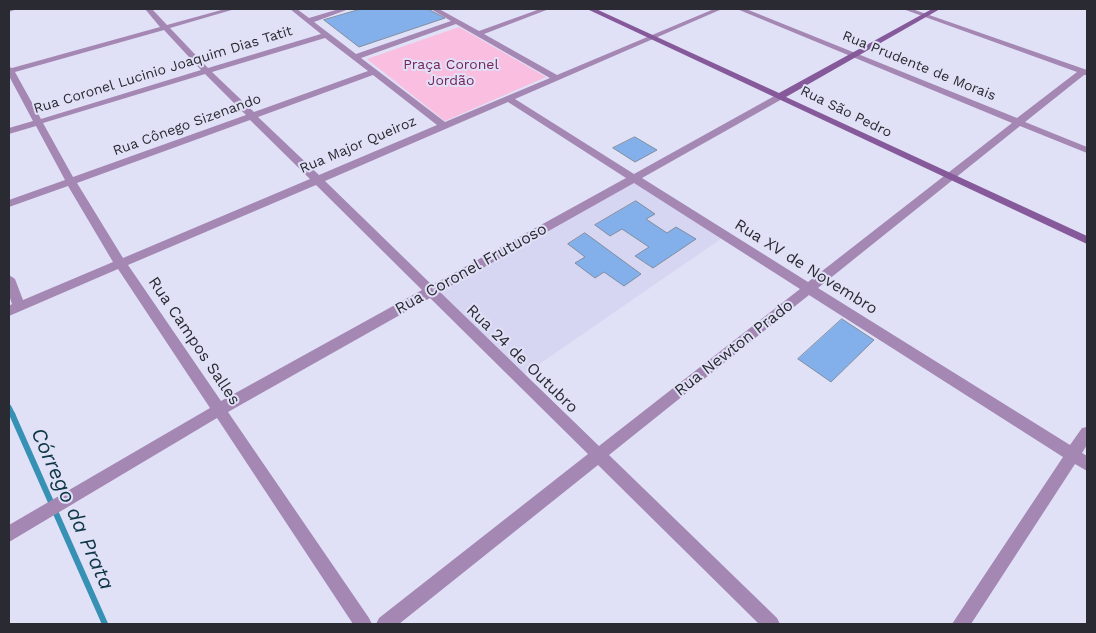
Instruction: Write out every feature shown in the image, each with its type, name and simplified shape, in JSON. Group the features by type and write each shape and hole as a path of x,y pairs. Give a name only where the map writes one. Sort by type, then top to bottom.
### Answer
{"main road":[{"name":"Rua São Pedro","path":"591,9 781,96 950,178 1087,240"},
{"name":"Rua Coronel Frutuoso","path":"781,96 853,54 937,9"}],"street":[{"path":"9,10 13,9"},
{"name":"Rua 24 de Outubro","path":"148,9 251,116 771,624"},
{"path":"9,70 232,9"},
{"path":"293,9 443,125"},
{"path":"308,20 346,9"},
{"path":"434,9 556,78"},
{"path":"478,34 546,9"},
{"name":"Rua Major Queiroz","path":"14,308 719,9"},
{"name":"Rua Prudente de Morais","path":"740,9 1087,150"},
{"path":"906,9 1084,72"},
{"path":"356,58 456,22"},
{"name":"Rua Coronel Lucinio Joaquim Dias Tatit","path":"9,131 326,35"},
{"name":"Rua Campos Salles","path":"9,70 71,182 120,263 363,624"},
{"name":"Rua Cônego Sizenando","path":"9,204 374,72"},
{"name":"Rua Newton Prado","path":"384,624 950,178 1018,121 1084,72"},
{"name":"Rua Coronel Frutuoso","path":"9,534 220,409 781,96"},
{"name":"Rua XV de Novembro","path":"507,98 1087,464"},
{"path":"9,279 14,308"},
{"path":"961,624 1087,433"}],"shaded area":[{"path":"634,178 725,236 519,378 430,293"}],"green space":[{"name":"Praça Coronel Jordão","path":"459,27 546,77 445,121 367,59"}],"building":[{"path":"361,9 428,9 445,18 359,47 324,20"},
{"path":"635,137 657,150 635,162 613,148"},
{"path":"636,201 655,214 646,219 667,233 676,227 696,239 653,268 635,256 649,247 622,229 610,236 595,225"},
{"path":"585,233 641,274 624,286 604,272 595,278 575,263 585,257 568,244"},
{"path":"842,319 874,340 831,382 798,359"}],"waterway":[{"name":"Córrego da Prata","path":"9,407 13,415"},
{"name":"Córrego da Prata","path":"12,414 105,624"}]}
